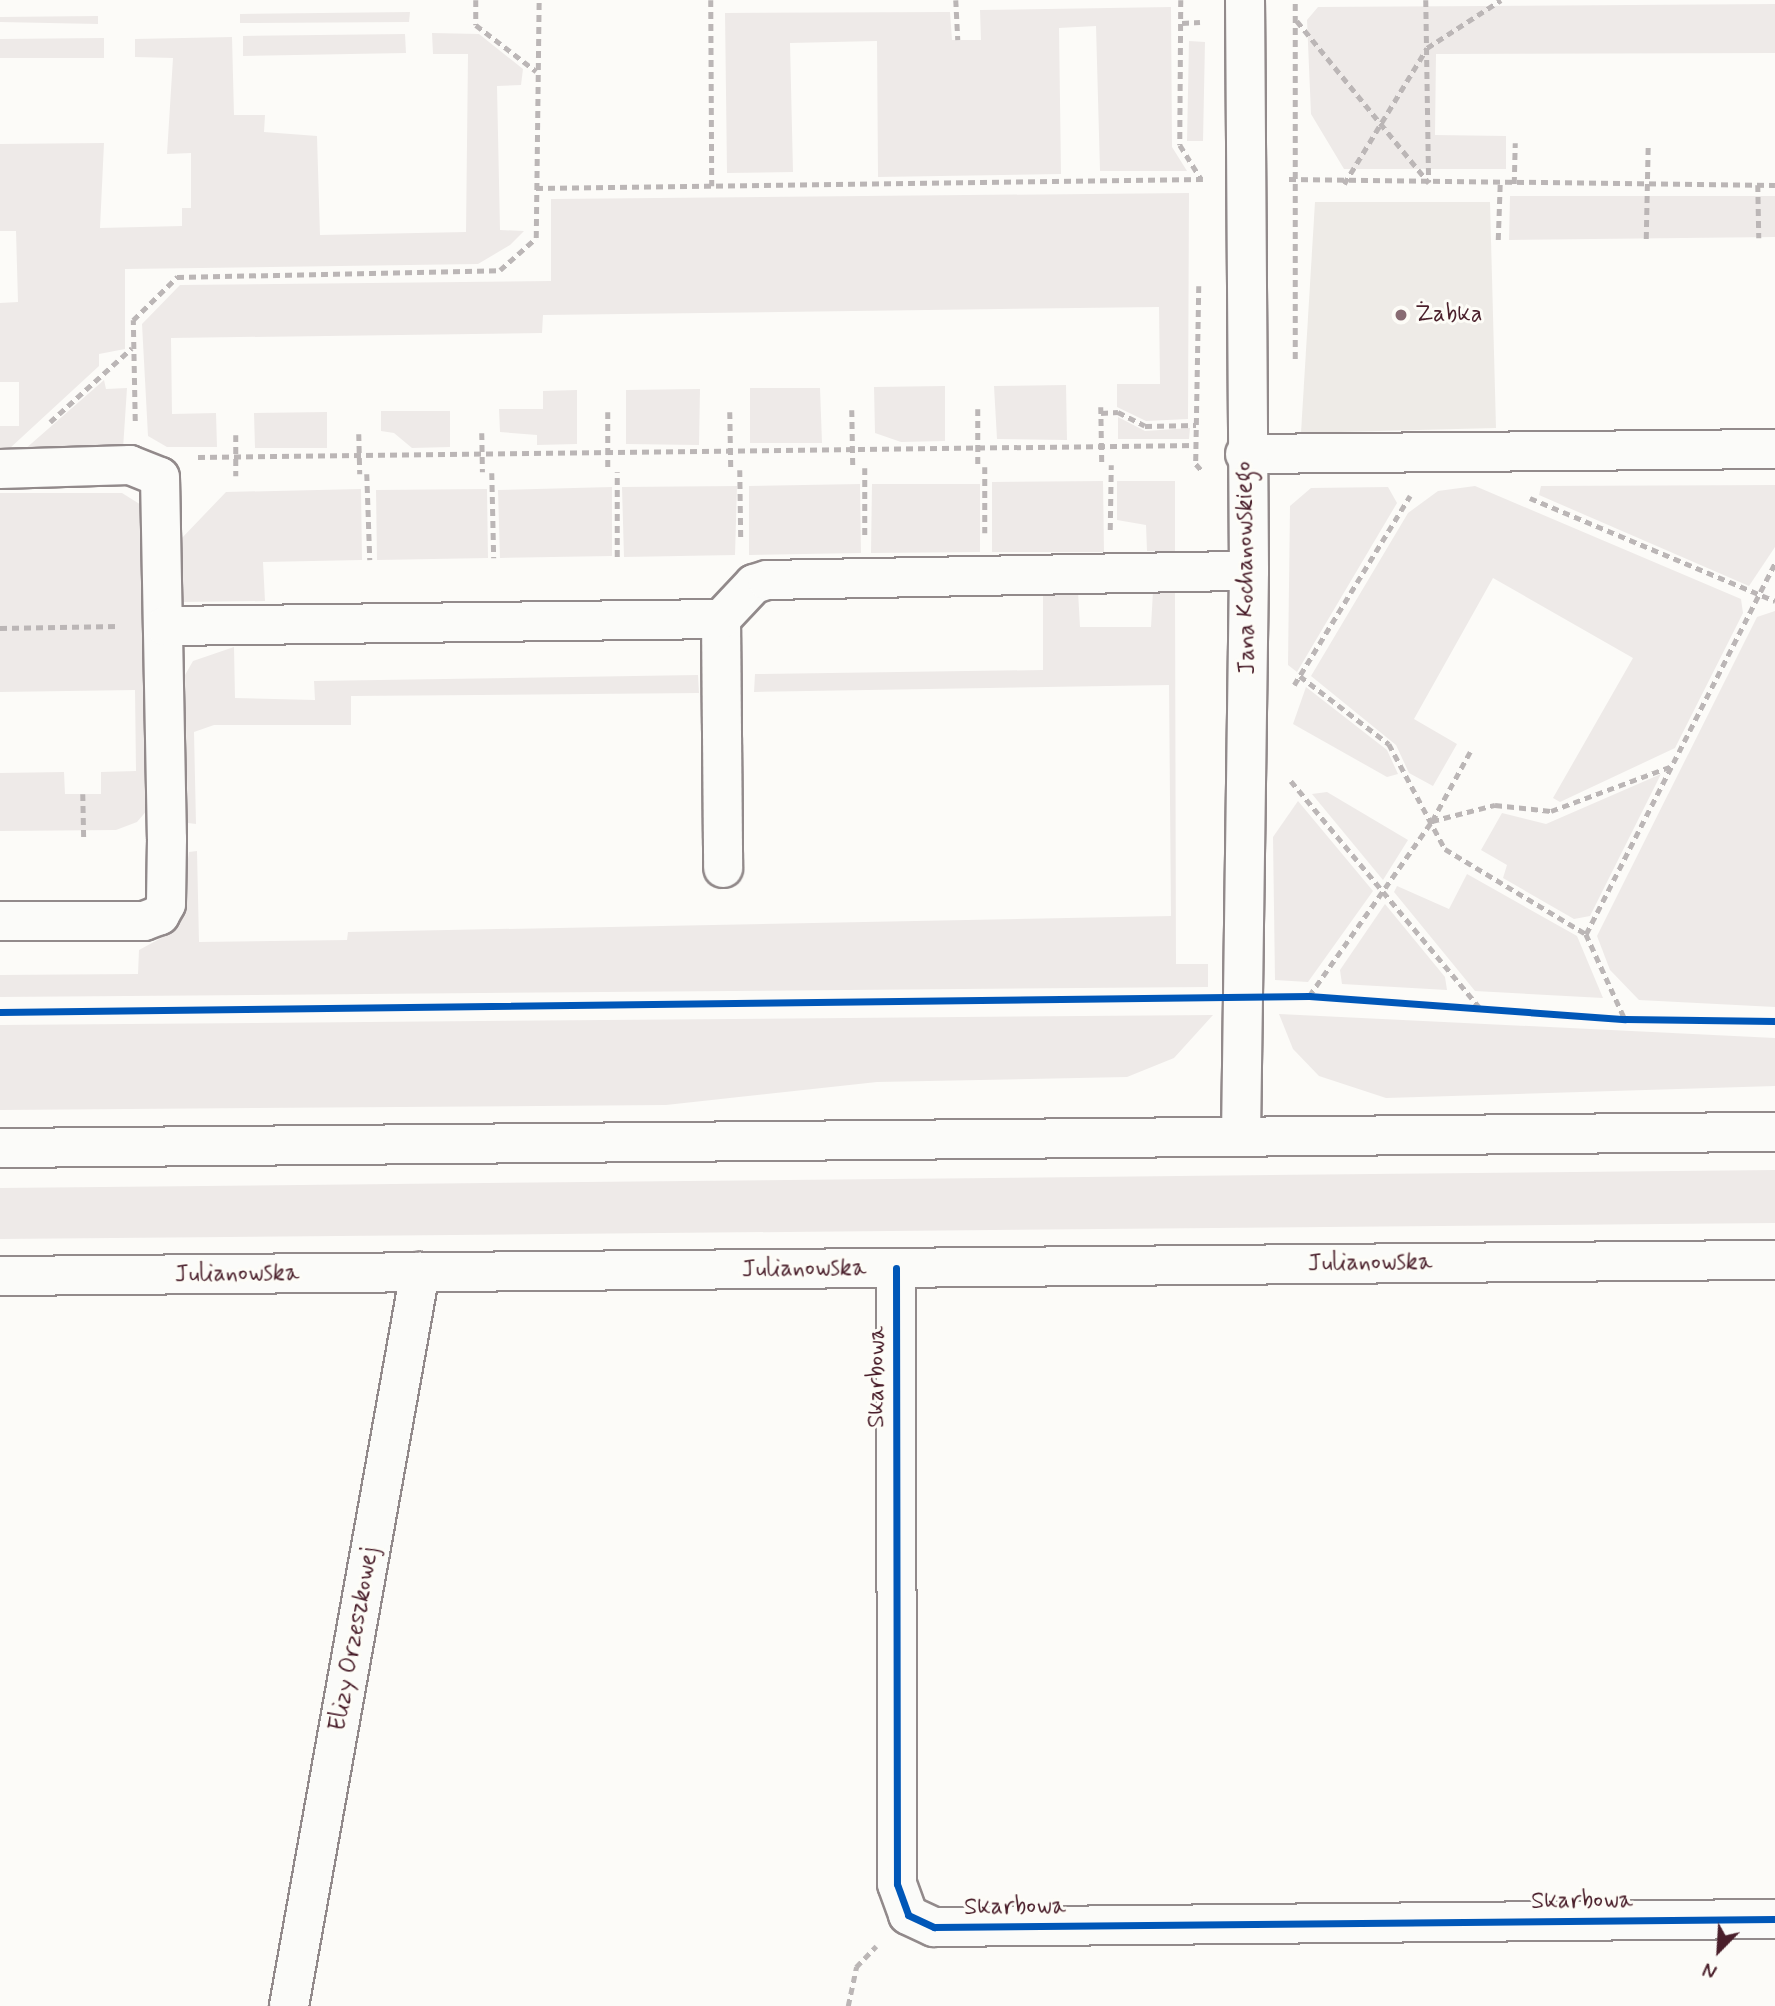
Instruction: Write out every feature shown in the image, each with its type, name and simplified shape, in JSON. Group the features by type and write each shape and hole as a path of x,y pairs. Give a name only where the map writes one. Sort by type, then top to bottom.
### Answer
{"main road":[{"name":"Jana Kochanowskiego","path":"1241,1137 1249,571 1245,454 1245,0"},
{"path":"1245,454 1775,449"},
{"path":"0,469 130,465 160,477 165,626 166,904 160,915 144,921 0,921"},
{"path":"723,869 721,619 754,584 767,580 1249,571"},
{"path":"165,626 721,619"},
{"path":"0,1148 1775,1132"},
{"name":"Julianowska","path":"0,1276 1775,1260"},
{"name":"Skarbowa","path":"896,1268 897,1884 908,1915 934,1927 1775,1919"},
{"name":"Elizy Orzeszkowej","path":"289,2006 419,1272"}],"path":[{"path":"476,0 476,25 536,72"},
{"path":"135,427 132,320 177,277 500,270 536,238 539,0"},
{"path":"711,0 712,186"},
{"path":"957,0 958,40"},
{"path":"536,188 1200,178 1180,145 1181,0"},
{"path":"1292,372 1298,347 1300,179 1296,0"},
{"path":"1426,0 1429,183"},
{"path":"1344,184 1427,48 1502,0"},
{"path":"1296,20 1383,123 1429,183"},
{"path":"1514,184 1515,143"},
{"path":"1646,239 1648,143"},
{"path":"1247,178 1300,179 1344,184 1775,185"},
{"path":"1498,240 1500,184"},
{"path":"1758,185 1759,237"},
{"path":"41,430 132,348"},
{"path":"978,409 985,550"},
{"path":"852,410 853,468"},
{"path":"1102,465 1101,410 1118,412 1145,426 1196,425"},
{"path":"608,412 608,471"},
{"path":"730,412 731,470"},
{"path":"482,433 483,472"},
{"path":"359,434 360,474"},
{"path":"236,435 236,476"},
{"path":"184,457 1196,445"},
{"path":"1110,573 1111,465"},
{"path":"865,468 865,541"},
{"path":"740,470 741,555"},
{"path":"617,471 617,557"},
{"path":"492,473 494,558"},
{"path":"367,474 370,560"},
{"path":"1414,490 1300,676 1389,744 1445,849 1586,934 1625,1019"},
{"path":"1524,495 1775,601"},
{"path":"1586,934 1775,563"},
{"path":"0,628 165,626"},
{"path":"1310,996 1432,821 1470,752"},
{"path":"1432,821 1495,805 1551,811 1672,766"},
{"path":"1287,776 1381,893 1479,1007"},
{"path":"83,794 84,840"},
{"path":"848,2006 856,1967 908,1915"}],"shaded area":[{"path":"1775,4 1775,53 1436,54 1435,135 1506,136 1506,169 1344,169 1311,114 1307,20 1318,7"},
{"path":"1171,7 1172,147 1187,171 1100,171 1096,26 1059,28 1061,174 878,177 877,41 790,43 793,172 727,173 725,13 950,12 952,40 981,40 980,10"},
{"path":"410,12 409,22 240,23 240,14"},
{"path":"98,16 98,24 0,22 0,17"},
{"path":"432,33 479,34 523,69 521,85 497,86 500,230 524,231 510,245 478,264 125,269 125,349 99,354 99,366 9,449 0,449 0,426 19,426 19,382 0,382 0,303 18,302 16,231 0,231 0,144 104,143 100,228 182,226 182,208 191,208 191,153 167,154 173,58 135,57 135,39 232,37 234,115 265,115 264,132 317,136 320,235 466,232 468,54 433,54"},
{"path":"405,34 406,53 243,56 243,36"},
{"path":"104,38 104,58 0,58 0,39"},
{"path":"1189,41 1205,42 1203,141 1187,141"},
{"path":"1189,193 1188,419 1146,421 1117,407 1117,384 1160,384 1159,307 543,315 542,333 171,338 172,414 216,413 217,447 167,447 148,436 142,324 180,285 551,281 551,199"},
{"path":"1510,196 1775,196 1775,237 1509,240"},
{"path":"1315,202 1490,202 1496,428 1301,433"},
{"path":"104,380 106,389 127,388 123,449 24,450"},
{"path":"1066,385 1067,440 997,439 994,386"},
{"path":"945,386 945,441 901,442 875,433 874,387"},
{"path":"750,388 820,388 822,443 750,443"},
{"path":"700,389 699,445 626,444 626,390"},
{"path":"577,390 577,444 537,445 537,435 500,432 499,409 543,409 543,391"},
{"path":"381,411 450,411 450,447 412,448 394,433 381,431"},
{"path":"327,412 327,448 255,448 254,413"},
{"path":"1118,417 1145,431 1190,428 1189,439 1118,439"},
{"path":"1103,481 1104,552 992,552 992,482"},
{"path":"1117,481 1175,481 1175,551 1147,551 1146,525 1117,520"},
{"path":"860,484 861,553 749,555 749,486"},
{"path":"872,484 980,484 980,552 871,553"},
{"path":"1775,485 1775,547 1749,586 1539,495 1541,486"},
{"path":"737,486 735,555 624,557 622,487"},
{"path":"1475,486 1741,599 1743,613 1675,748 1560,802 1553,798 1633,658 1493,578 1414,719 1457,744 1433,786 1409,773 1396,745 1311,676 1408,513 1438,491"},
{"path":"612,487 612,556 500,558 498,490"},
{"path":"1388,487 1397,503 1297,672 1288,665 1290,506 1311,488"},
{"path":"361,489 362,560 263,562 265,601 181,602 180,540 226,492"},
{"path":"487,489 488,558 377,560 376,490"},
{"path":"0,493 122,493 146,508 149,808 137,822 116,830 0,831 0,773 64,772 65,794 101,794 101,772 136,771 135,690 0,692"},
{"path":"1043,591 1078,591 1080,627 1151,627 1153,591 1175,591 1176,964 1208,964 1208,987 0,997 0,975 138,974 139,950 163,937 180,915 189,852 197,851 199,942 347,940 348,932 1171,916 1169,685 754,692 755,674 1043,670"},
{"path":"1775,611 1775,1007 1639,1000 1610,970 1597,936 1757,617"},
{"path":"234,647 235,698 315,700 314,681 698,675 699,693 351,696 351,725 214,725 194,732 196,824 188,823 185,675 193,661"},
{"path":"1306,687 1387,750 1398,774 1387,777 1293,724"},
{"path":"1661,774 1590,916 1574,919 1503,878 1507,865 1481,850 1502,813 1546,824"},
{"path":"1327,792 1408,840 1383,880 1312,794"},
{"path":"1298,801 1373,891 1308,982 1275,980 1273,837"},
{"path":"1467,874 1577,936 1603,998 1475,991 1394,892 1397,886 1449,909"},
{"path":"1385,904 1445,977 1447,990 1342,984 1340,970"},
{"path":"1279,1014 1775,1038 1775,1086 1386,1098 1319,1076 1293,1049"},
{"path":"1213,1015 1174,1058 1127,1077 877,1082 666,1105 0,1110 0,1025"},
{"path":"1775,1170 1775,1223 0,1239 0,1188"}],"cycle path":[{"path":"0,1012 1309,996 1625,1019 1775,1021"},
{"path":"896,1268 897,1884 908,1915 934,1927 1775,1919"}],"place":[{"name":"Żabka","path":"1401,315"}]}
